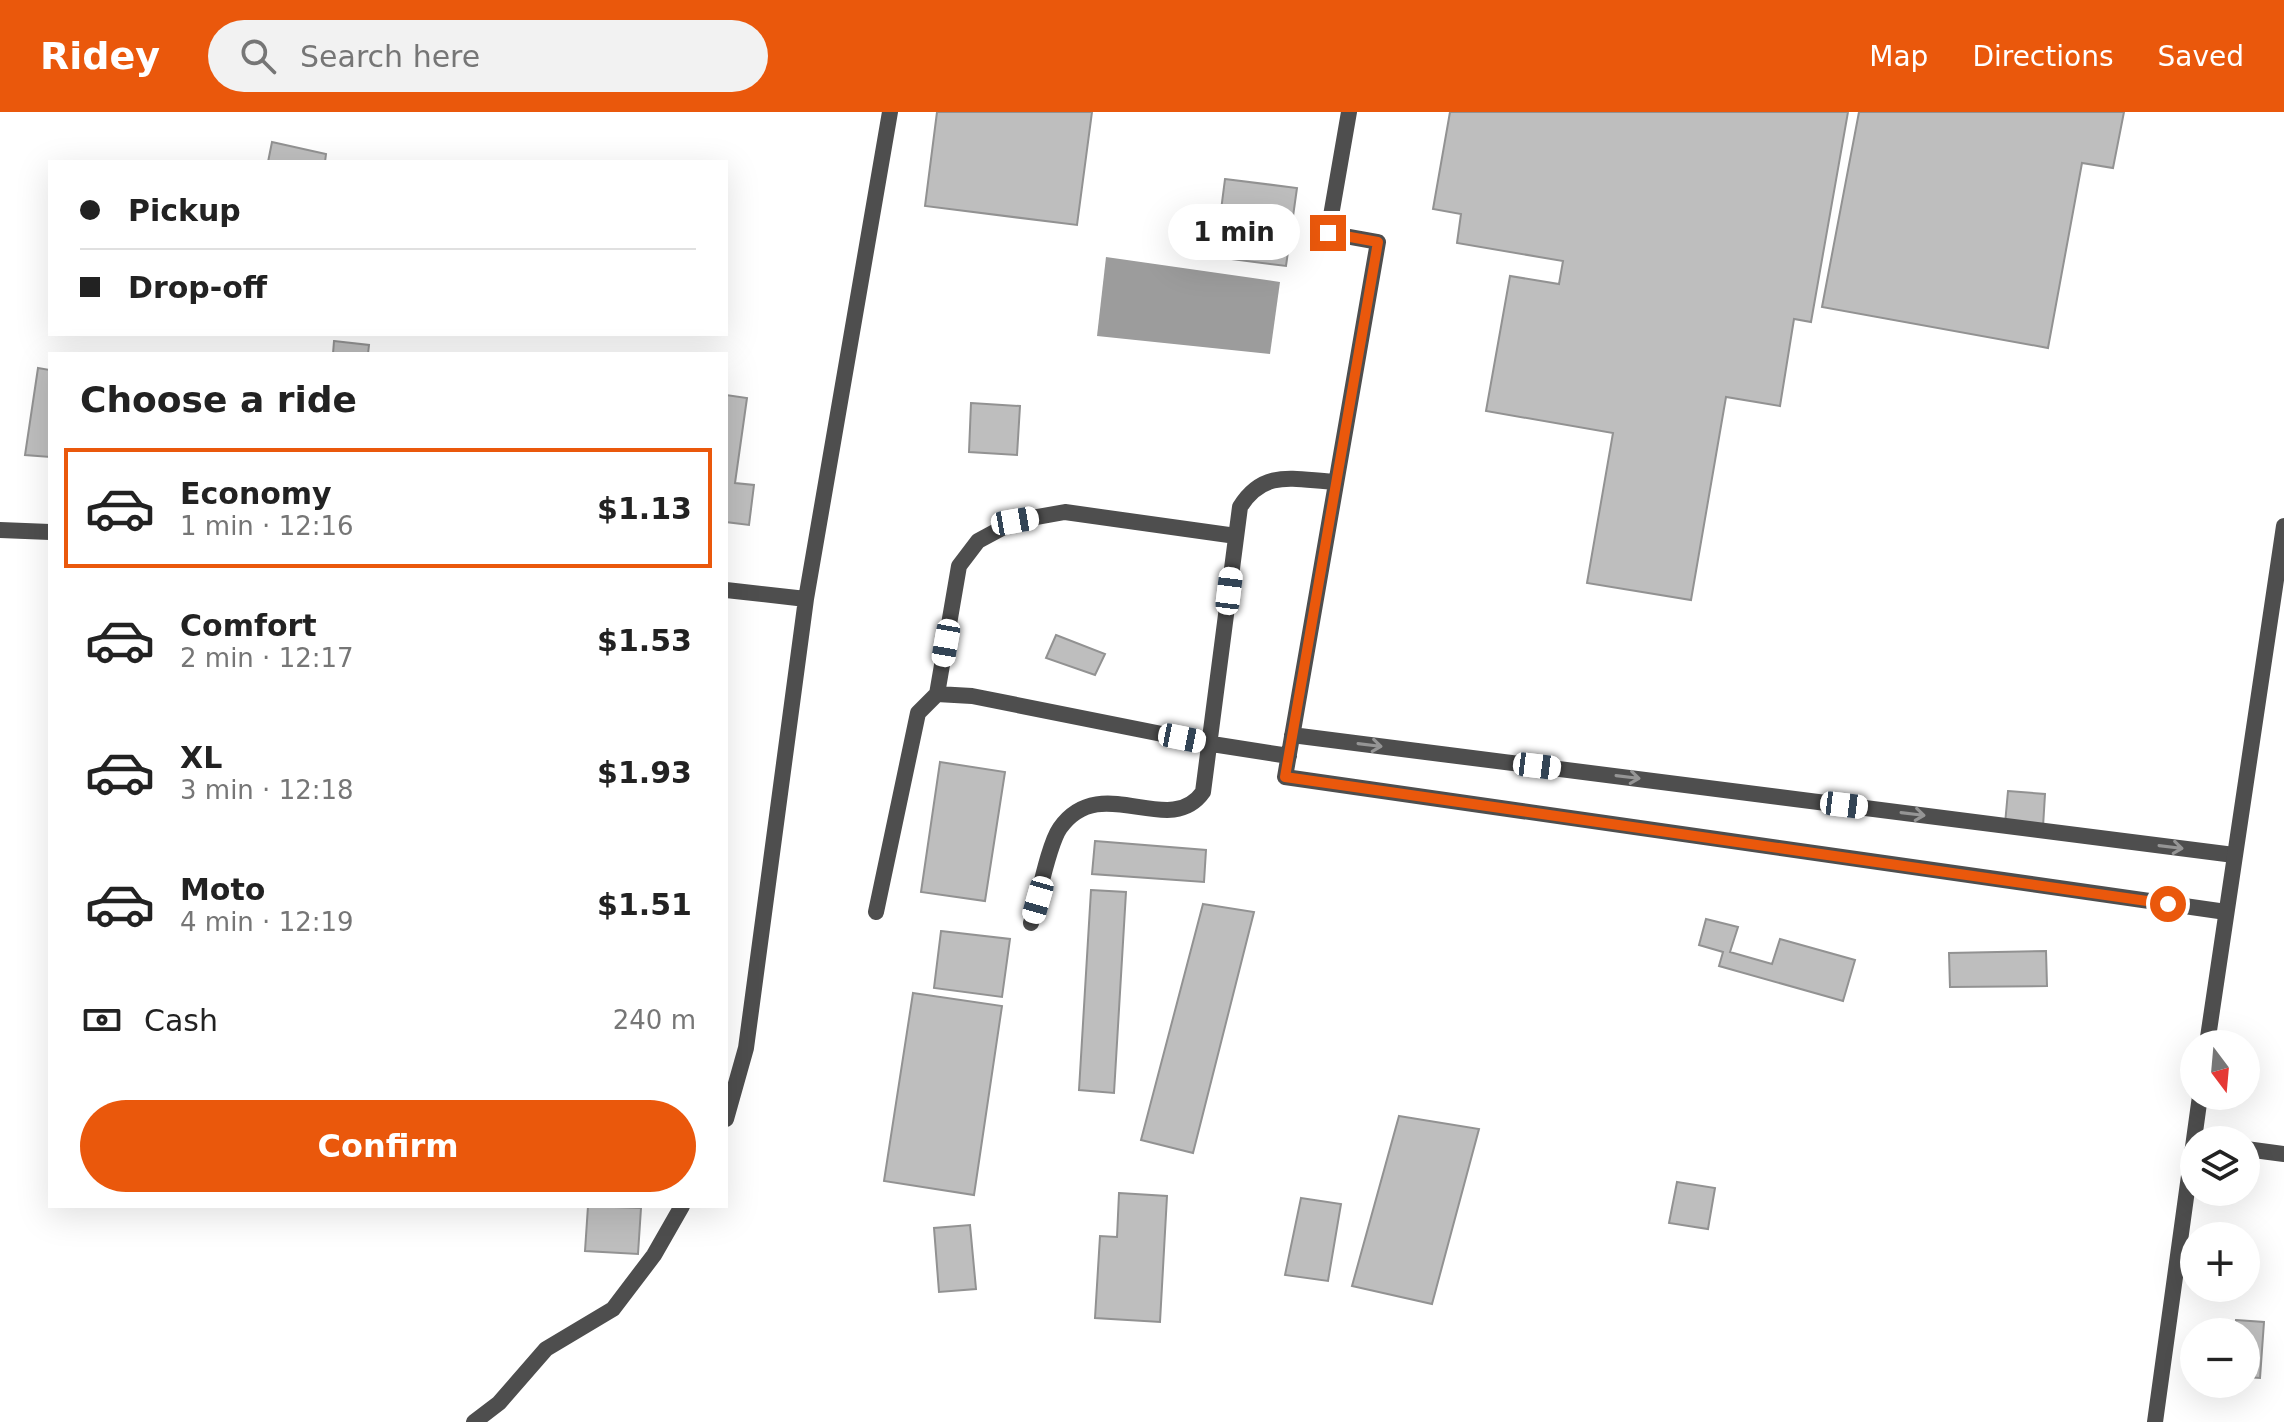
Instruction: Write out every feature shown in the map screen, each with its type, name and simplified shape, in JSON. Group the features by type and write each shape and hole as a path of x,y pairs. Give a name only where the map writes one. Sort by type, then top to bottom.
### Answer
{"street":[{"path":"728,1112 746,1048 806,599 890,112"},
{"path":"1349,112 1328,233 1378,242 1285,777 2226,912"},
{"path":"1031,923 1058,830 1073,814 1112,801 1177,812 1195,804 1203,792 1212,744 1240,507 1251,489 1271,479 1335,482"},
{"path":"876,912 918,713 937,694 959,566 978,541 1015,521 1065,512 1236,536"},
{"path":"2209,1030 2284,526"},
{"path":"0,530 48,532"},
{"path":"728,590 806,599"},
{"path":"937,694 972,696 1212,744 1289,756"},
{"path":"1292,735 2234,855"},
{"path":"2260,1151 2284,1154"},
{"path":"2155,1422 2185,1206"},
{"path":"474,1422 499,1403 546,1349 613,1309 654,1255 681,1208"}],"shaded area":[{"path":"1106,257 1280,282 1270,354 1097,336"}],"building":[{"path":"937,112 1092,112 1077,225 925,206"},
{"path":"1450,112 1848,112 1811,322 1794,319 1780,406 1726,397 1691,600 1587,583 1613,433 1486,411 1510,276 1559,284 1563,261 1457,243 1461,214 1433,209"},
{"path":"1859,112 2124,112 2113,168 2082,163 2048,348 1822,307"},
{"path":"272,142 326,154 325,160 268,160"},
{"path":"1225,179 1297,188 1286,266 1215,257"},
{"path":"334,341 369,345 368,352 333,352"},
{"path":"38,368 48,370 48,457 25,455"},
{"path":"728,395 747,398 735,483 754,485 749,525 728,522"},
{"path":"971,403 1020,406 1017,455 969,452"},
{"path":"1056,635 1105,654 1095,675 1046,658"},
{"path":"940,762 1005,772 985,901 921,892"},
{"path":"2008,791 2045,794 2043,827 2005,824"},
{"path":"1095,841 1206,850 1204,882 1092,874"},
{"path":"1091,890 1126,892 1114,1093 1079,1090"},
{"path":"1203,904 1254,912 1193,1153 1141,1140"},
{"path":"1706,919 1738,927 1730,952 1772,964 1780,939 1855,960 1843,1001 1719,966 1723,952 1699,945"},
{"path":"941,931 1010,939 1002,997 934,988"},
{"path":"2046,951 2047,986 1950,987 1949,953"},
{"path":"913,993 1002,1006 974,1195 884,1181"},
{"path":"1399,1116 1479,1129 1432,1304 1352,1286"},
{"path":"1677,1182 1715,1188 1708,1229 1669,1223"},
{"path":"1119,1193 1167,1196 1160,1322 1095,1318 1100,1236 1117,1237"},
{"path":"1301,1198 1341,1204 1328,1281 1285,1275"},
{"path":"588,1208 641,1208 638,1254 585,1251"},
{"path":"970,1225 976,1289 939,1292 934,1228"},
{"path":"2260,1322 2264,1322 2260,1378"}],"route":[{"path":"1328,233 1378,242 1285,777 2168,904"}]}
